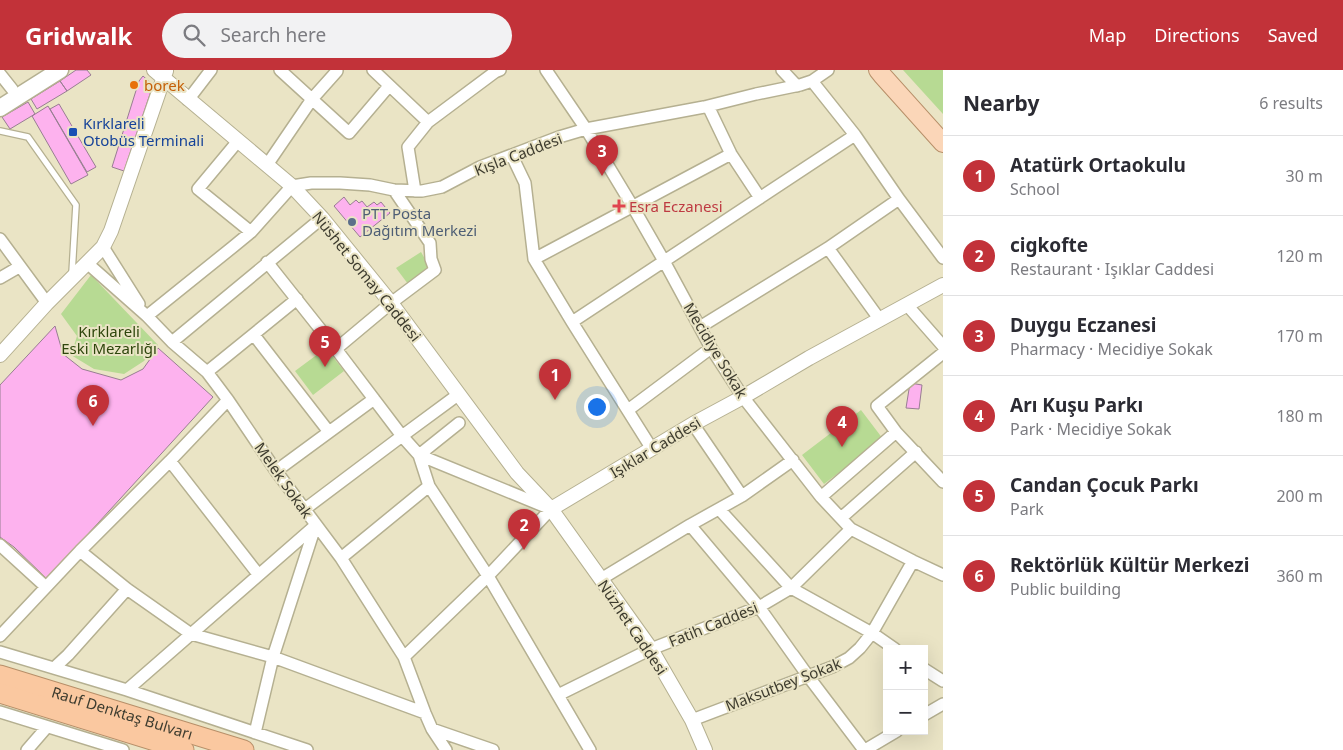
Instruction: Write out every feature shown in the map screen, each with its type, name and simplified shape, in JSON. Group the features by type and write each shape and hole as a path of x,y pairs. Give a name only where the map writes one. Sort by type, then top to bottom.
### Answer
{"highway":[{"name":"Rauf Denktaş Bulvarı","path":"0,675 244,750"},
{"name":"Rauf Denktaş Bulvarı","path":"0,693 184,750"}],"main road":[{"path":"6,92 38,70"},
{"path":"0,108 60,70"},
{"path":"878,70 943,143"},
{"path":"889,70 943,129"}],"street":[{"path":"188,100 211,70"},
{"path":"280,70 349,133 389,86"},
{"path":"373,70 428,122"},
{"path":"415,191 408,148 428,122 500,70"},
{"name":"Mecidiye Sokak","path":"546,70 586,130 633,207 711,348 743,397 821,497 851,528 942,574"},
{"path":"782,70 797,86"},
{"name":"Kışla Caddesi","path":"292,186 311,182 340,183 422,192 442,187 480,167 559,137 797,86 812,81 828,70"},
{"path":"267,165 312,99 336,71"},
{"path":"0,355 46,303 103,247 111,231 161,73"},
{"name":"Nüshet Somay Caddesi","path":"161,73 188,100 292,186 322,218 391,303 517,473 551,509"},
{"path":"0,74 6,92"},
{"path":"812,81 855,136 943,258"},
{"path":"708,106 731,154 760,198"},
{"path":"572,322 855,136"},
{"path":"238,140 198,190 251,232"},
{"path":"534,259 731,154"},
{"path":"512,156 525,183 534,259 652,449"},
{"path":"147,316 251,232 292,186"},
{"path":"336,349 391,303 435,270 431,259 430,243 394,190"},
{"path":"700,327 828,248 899,199"},
{"path":"172,342 322,218"},
{"path":"0,239 46,303"},
{"name":"Melek Sokak","path":"103,247 147,316"},
{"path":"828,248 880,320"},
{"path":"267,262 402,436 419,454 551,509"},
{"name":"Melek Sokak","path":"87,263 207,372 228,400 276,471 341,558 404,657 432,729 446,750"},
{"path":"0,278 19,267"},
{"name":"Işıklar Caddesi","path":"404,657 488,576 551,509 808,358 943,285"},
{"path":"207,372 297,299"},
{"path":"907,305 943,346"},
{"path":"254,335 329,432"},
{"path":"628,410 711,348"},
{"path":"943,353 877,406 896,432 943,482"},
{"path":"305,509 459,394"},
{"path":"276,471 374,399"},
{"path":"0,636 80,550 170,461 228,400"},
{"path":"419,454 459,423"},
{"path":"693,424 742,496"},
{"path":"821,497 896,432"},
{"path":"840,518 916,452"},
{"path":"419,454 429,486 488,576 590,750"},
{"path":"601,579 742,496 792,460"},
{"path":"170,461 258,574"},
{"path":"341,558 429,486"},
{"name":"Nüzhet Caddesi","path":"551,509 651,649 692,720 705,750"},
{"path":"719,509 790,588 872,633 889,645"},
{"path":"128,690 316,525"},
{"path":"255,733 273,657 316,525"},
{"path":"690,525 758,607 865,750 890,735"},
{"name":"Fatih Caddesi","path":"558,695 651,649 758,607 790,588 851,528"},
{"path":"1,549 46,586"},
{"path":"80,550 127,589 191,634 273,657 425,713"},
{"name":"Maksutbey Sokak","path":"692,720 832,667 849,658 872,633 913,561"},
{"path":"54,668 127,589"},
{"path":"0,652 128,690 307,750"},
{"path":"928,672 943,681"},
{"path":"928,713 943,704"},
{"path":"0,712 122,750"},
{"path":"27,750 48,727"},
{"path":"432,729 493,750"}],"lane":[{"path":"0,131 28,137 76,206 72,278"}],"green space":[{"path":"903,70 943,70 943,114"},
{"path":"421,252 429,266 408,284 396,268"},
{"name":"Kırklareli Eski Mezarlığı","path":"91,275 158,345 144,361 124,374 94,369 71,355 77,336 61,314"},
{"path":"326,348 344,371 313,395 295,371"},
{"path":"861,410 883,439 824,484 802,455"}],"building":[{"path":"76,70 87,70 91,75 67,91 60,81"},
{"path":"143,76 153,85 124,171 112,167 139,81"},
{"path":"60,81 67,91 37,109 31,99"},
{"path":"28,102 35,114 10,129 2,117"},
{"path":"59,104 96,167 87,172 50,109"},
{"path":"48,106 88,175 71,184 32,116"},
{"path":"344,197 350,205 356,200 359,203 362,201 367,207 374,202 377,205 381,202 390,213 360,237 334,206"},
{"path":"55,326 63,354 82,369 121,380 143,369 158,348 213,397 47,579 14,547 0,537 0,385"},
{"path":"910,383 922,385 919,409 906,408"}],"place":[{"name":"borek","path":"134,85"},
{"name":"Kırklareli Otobüs Terminali","path":"73,132"},
{"name":"Duygu Eczanesi","path":"602,176"},
{"name":"Esra Eczanesi","path":"619,206"},
{"name":"PTT Posta Dağıtım Merkezi","path":"352,222"},
{"name":"Candan Çocuk Parkı","path":"325,367"},
{"name":"Atatürk Ortaokulu","path":"555,400"},
{"name":"Rektörlük Kültür Merkezi","path":"93,426"},
{"name":"Arı Kuşu Parkı","path":"842,447"},
{"name":"cigkofte","path":"524,550"}]}
